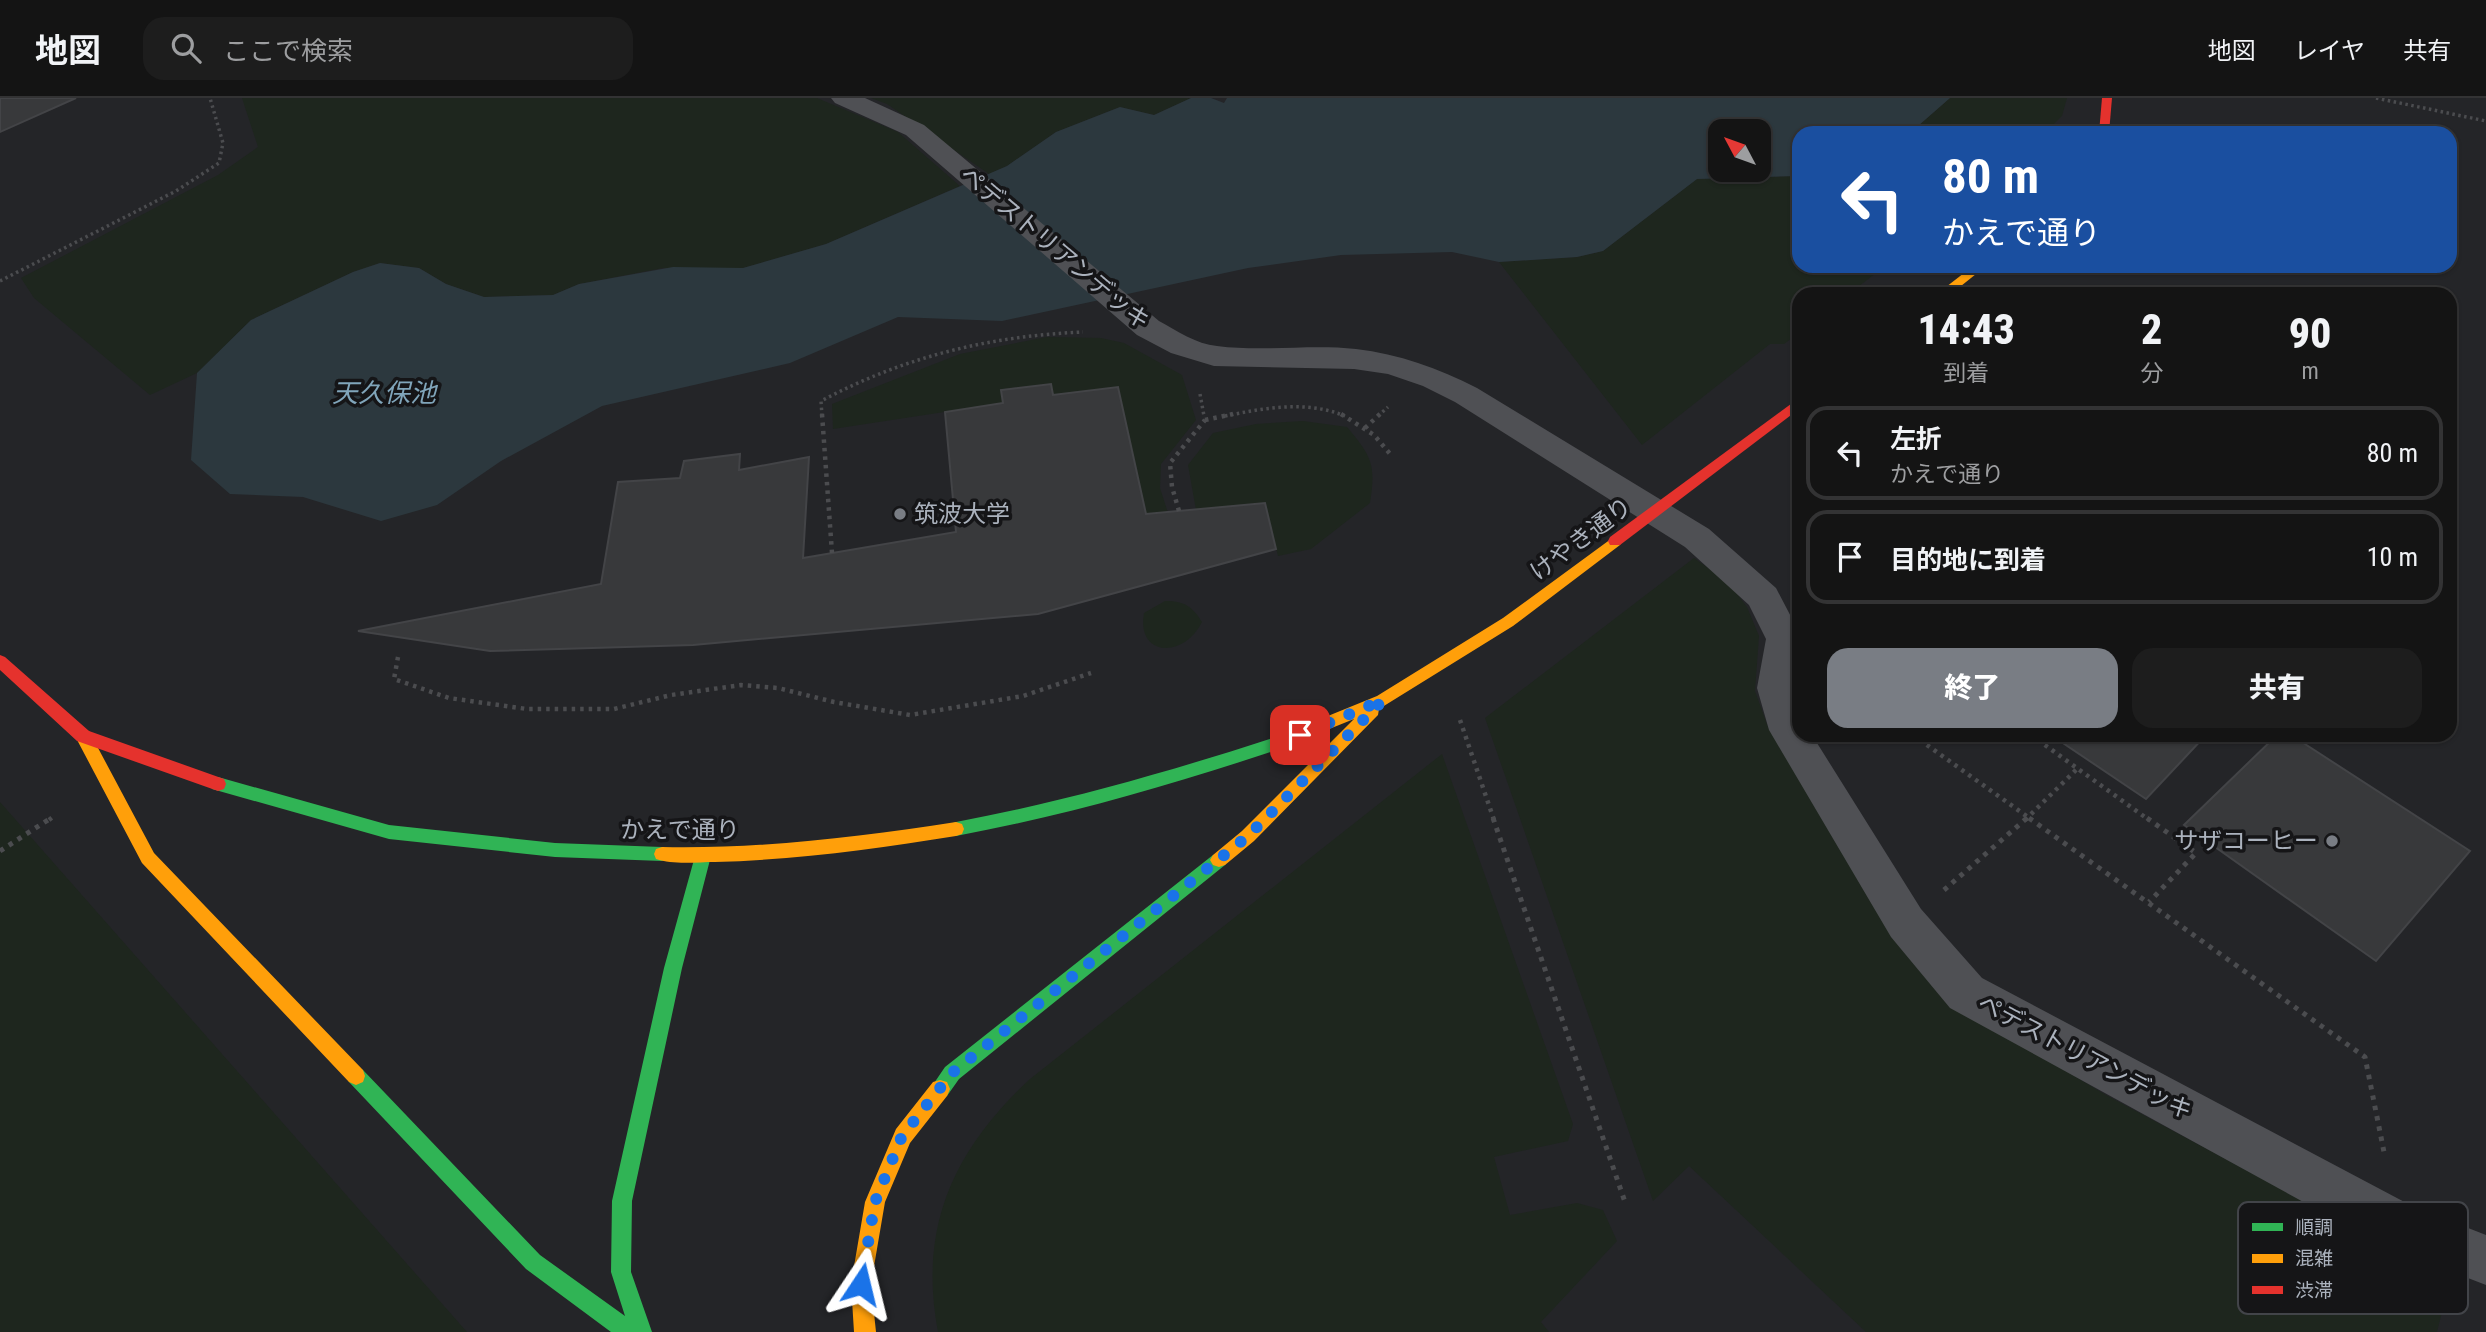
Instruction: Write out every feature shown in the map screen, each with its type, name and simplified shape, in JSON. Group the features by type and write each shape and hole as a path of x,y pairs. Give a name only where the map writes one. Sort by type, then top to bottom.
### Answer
{"street":[{"name":"ペデストリアンデッキ","path":"845,98 915,130 1148,328 1182,346 1214,356 1354,359 1393,365 1434,379 1466,395 1698,538 1763,597 1784,639 1776,688 1792,737"},
{"path":"2105,126 2107,98"},
{"path":"1952,287 1971,273"},
{"name":"けやき通り","path":"1383,700 1508,622 1792,407"},
{"name":"かえで通り","path":"0,661 83,736 230,788 389,832 555,850 703,856 859,845 1018,818 1199,770 1300,735 1383,700"},
{"path":"865,1332 861,1284 875,1202 902,1136 952,1073 1248,836 1383,700"},
{"path":"83,736 148,858 533,1262 629,1332"},
{"name":"ペデストリアンデッキ","path":"1795,742 1906,923 1966,992 2354,1202"},
{"path":"641,1332 621,1272 622,1201 673,968 703,856"},
{"name":"ペデストリアンデッキ","path":"2468,1253 2486,1260"}],"path":[{"path":"0,281 176,191 219,163 223,144 210,98"},
{"path":"2376,98 2486,121"},
{"path":"832,553 821,401 850,384 893,366 959,348 1048,332 1095,332"},
{"path":"1198,390 1205,421"},
{"path":"1179,511 1172,487 1170,463 1205,421 1295,405 1323,407 1343,413 1376,435 1391,455"},
{"path":"1365,428 1389,406"},
{"path":"398,657 394,679 449,698 527,709 614,709 671,695 741,685 778,688 834,702 910,715 1023,696 1091,673"},
{"path":"1460,720 1625,1202"},
{"path":"1923,742 2365,1057 2393,1202"},
{"path":"2041,742 2196,853 2149,902"},
{"path":"1906,923 2028,817 2078,768"},
{"path":"0,851 54,817"}],"shaded area":[{"name":"筑波大学","path":"0,98 2486,98 2486,1332 0,1332"},
{"path":"242,98 817,98 898,132 960,186 826,244 743,268 663,268 579,284 553,295 484,297 446,284 419,268 380,263 353,272 251,320 197,373 150,395 34,298 21,278 218,175 258,147"},
{"path":"871,98 1191,98 1154,115 1120,107 1056,132 1007,166 989,174 887,104"},
{"path":"1950,98 2067,98 2062,116 2052,126 1918,126"},
{"path":"1792,176 1792,273 1876,273 1858,287 1792,287 1792,338 1784,344 1770,344 1642,445 1499,262 1577,257 1603,251 1697,179 1708,179 1708,182 1771,182 1771,177"},
{"path":"1047,337 1101,338 1124,343 1182,375 1196,420 1161,464 1160,488 1168,513 1146,514 1118,387 1053,395 1051,384 1002,389 1003,403 833,429 832,404 960,354"},
{"path":"1303,421 1347,427 1370,462 1370,503 1311,549 1278,556 1265,503 1196,510 1188,465 1213,433 1256,424"},
{"path":"1694,558 1728,582 1747,607 1759,636 1755,691 1768,727 1975,1017 2106,1095 2306,1202 2238,1202 2238,1314 2442,1314 2437,1332 1866,1332 1689,1166 1653,1201 1485,718"},
{"path":"1165,601 1187,606 1202,622 1184,642 1163,648 1154,645 1147,638 1143,628 1144,613"},
{"path":"1442,754 1573,1124 1568,1141 1494,1157 1510,1215 1577,1203 1603,1210 1617,1241 1541,1322 1549,1332 938,1332 933,1294 933,1258 938,1224 948,1192 962,1162 1003,1106 1030,1079"},
{"path":"0,802 467,1332 0,1332"}],"water":[{"name":"天久保池","path":"1191,98 1211,98 1224,103 1227,98 1950,98 1918,126 1792,126 1792,176 1771,177 1771,119 1708,119 1708,179 1697,179 1603,251 1577,257 1499,262 1452,252 1341,255 1248,268 1002,321 898,317 790,363 602,406 501,461 437,505 381,521 303,497 230,494 191,460 197,373 251,320 353,272 380,263 419,268 446,284 484,297 553,295 579,284 673,267 743,268 826,244 1007,166 1056,132 1120,107 1154,115"}],"building":[{"path":"0,98 76,98 0,132"},
{"path":"1051,384 1053,395 1118,387 1146,514 1265,503 1276,549 1038,614 693,645 490,651 358,631 601,584 618,482 680,478 684,461 740,454 739,470 809,457 803,558 956,532 945,412 1003,403 1001,390"},
{"path":"2061,742 2199,742 2146,799"},
{"path":"2270,742 2302,742 2470,851 2376,961 2184,825"}],"traffic: fast":[{"path":"956,829 1043,812 1128,790 1297,736"},
{"path":"218,784 389,832 555,850 662,854"},
{"path":"641,1332 621,1272 622,1201 673,968 703,856"},
{"path":"940,1089 952,1073 1219,860"},
{"path":"356,1076 533,1262 629,1332"}],"traffic: slow":[{"path":"1952,287 1971,273"},
{"path":"1297,736 1383,700 1508,622 1615,541"},
{"path":"1219,860 1248,836 1372,711"},
{"path":"83,736 148,858 356,1076"},
{"path":"662,854 736,854 810,849 956,829"},
{"path":"865,1332 861,1284 875,1202 903,1136 940,1089"}],"traffic: jam":[{"path":"2105,126 2107,98"},
{"path":"1615,541 1792,407"},
{"path":"0,661 83,736 218,784"}],"place":[{"name":"筑波大学","path":"900,514"},
{"name":"サザコーヒー","path":"2332,841"}],"route":[{"path":"861,1284 875,1202 902,1136 952,1073 1248,836 1383,700 1300,735"}]}
